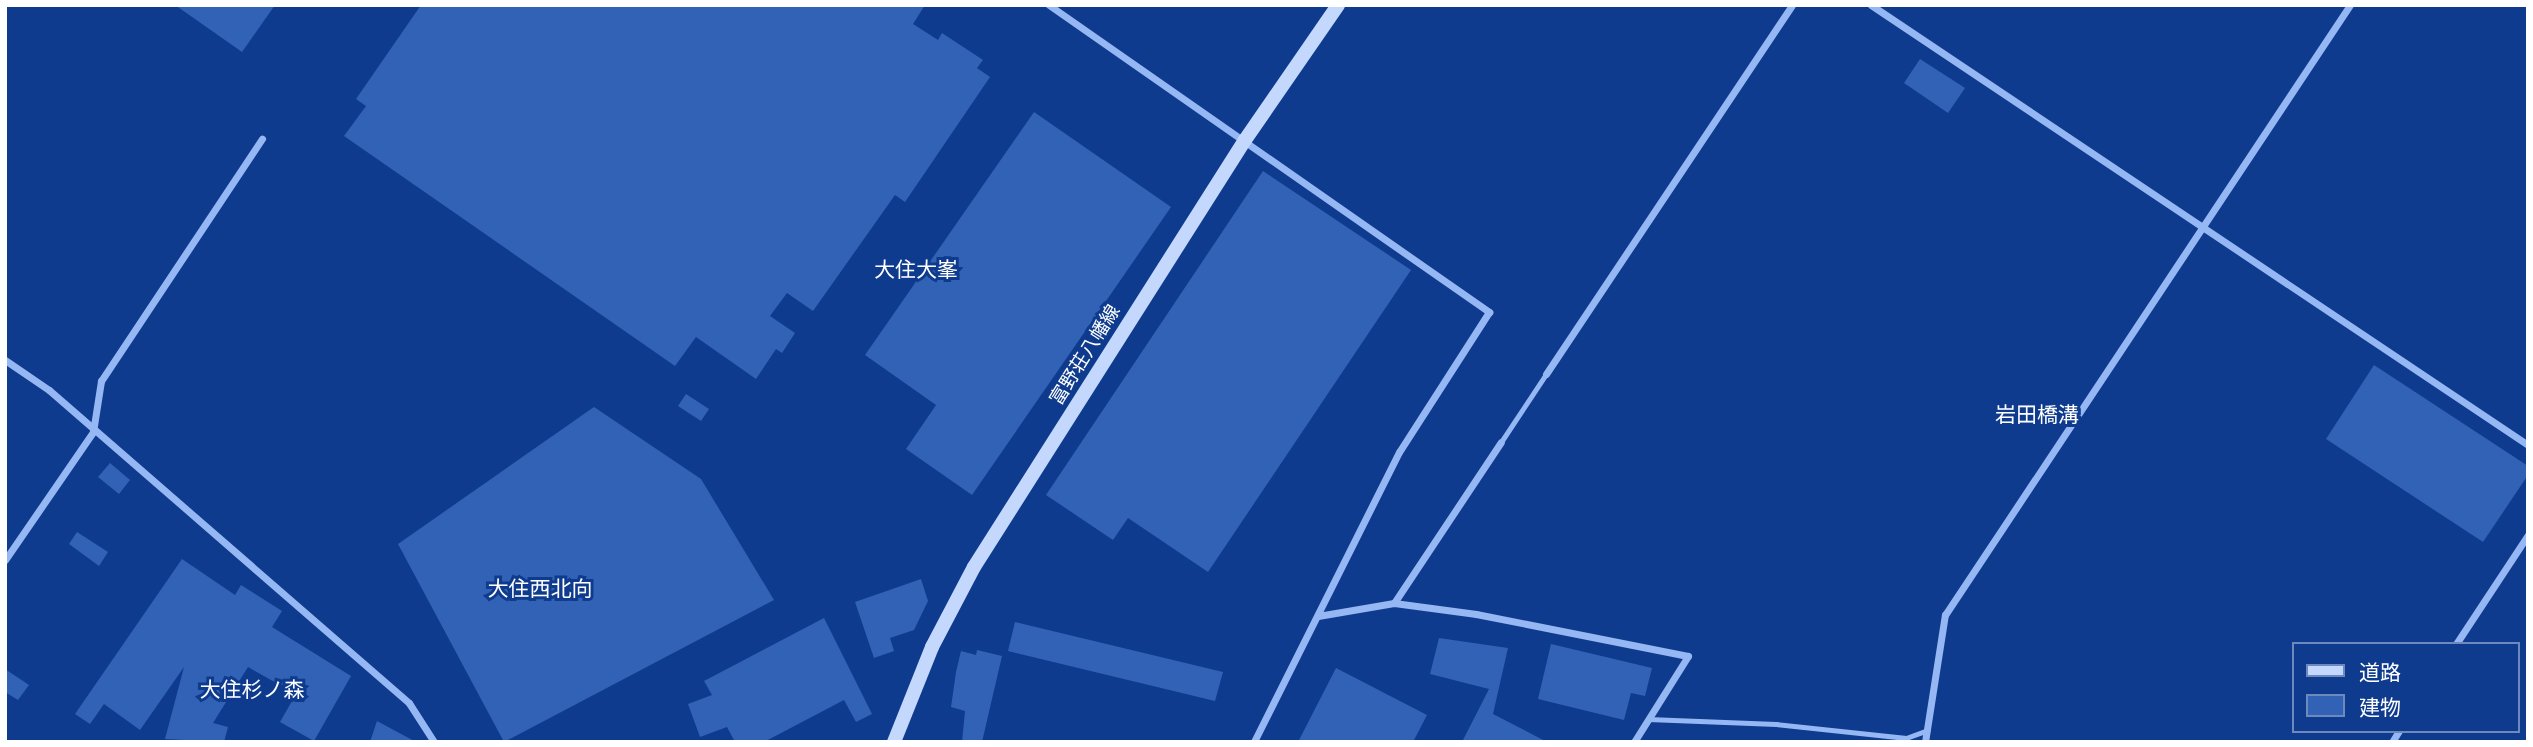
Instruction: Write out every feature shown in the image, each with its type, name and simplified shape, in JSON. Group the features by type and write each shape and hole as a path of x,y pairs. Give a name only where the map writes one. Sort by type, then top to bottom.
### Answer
{"main road":[{"name":"富野荘八幡線","path":"894,742 932,647 974,567 1245,140 1338,5"}],"street":[{"path":"1049,5 1489,312 1399,452 1254,742"},
{"path":"1546,374 1792,5"},
{"path":"1871,5 2528,445"},
{"path":"1925,742 1945,615 2350,5"},
{"path":"5,560 93,432 101,381 262,139"},
{"path":"5,360 49,390 93,432 409,703 434,742"},
{"path":"1394,603 1501,442"},
{"path":"2457,642 2528,535"},
{"path":"1318,616 1394,603 1476,614 1688,656 1634,742"}],"lane":[{"path":"1501,442 1546,374"},
{"path":"1648,719 1776,724 1906,738 1928,730"}],"building":[{"path":"175,5 275,5 242,52"},
{"path":"421,5 925,5 913,24 938,40 942,33 983,60 977,68 990,77 905,202 895,195 813,311 787,293 770,316 795,333 782,353 776,349 756,379 696,337 675,366 344,136 366,106 356,99"},
{"path":"1920,59 1965,88 1948,113 1904,83"},
{"path":"1034,112 1171,207 972,495 906,449 936,405 865,355"},
{"path":"1263,171 1411,270 1208,572 1128,518 1113,540 1046,495"},
{"path":"2374,365 2528,466 2528,475 2483,542 2326,439"},
{"path":"686,394 709,409 701,421 678,406"},
{"path":"594,407 701,479 774,600 504,742 398,544"},
{"path":"110,463 130,480 119,494 98,477"},
{"path":"77,532 108,552 99,566 69,544"},
{"path":"182,559 235,595 241,585 282,611 272,627 351,676 314,741 280,722 296,694 248,667 213,723 228,727 224,742 165,739 184,667 140,730 104,704 90,724 75,714"},
{"path":"921,579 928,601 914,630 890,638 894,651 874,658 855,602"},
{"path":"824,618 872,714 856,722 844,700 764,742 735,742 727,727 700,737 688,704 712,695 704,681"},
{"path":"1015,622 1223,672 1215,701 1008,651"},
{"path":"1439,638 1508,648 1493,714 1547,742 1462,742 1489,689 1430,674"},
{"path":"1551,644 1652,668 1645,696 1631,693 1624,720 1538,699"},
{"path":"977,650 1002,656 982,742 962,742 965,711 951,707 956,672 961,651 976,655"},
{"path":"1336,668 1427,715 1413,742 1298,742"},
{"path":"5,669 29,685 18,700 5,692"},
{"path":"377,721 416,742 370,742"}],"district":[{"name":"大住大峯","path":"916,270"},
{"name":"岩田橋溝","path":"2037,415"},
{"name":"大住西北向","path":"540,589"},
{"name":"大住杉ノ森","path":"252,690"}]}
